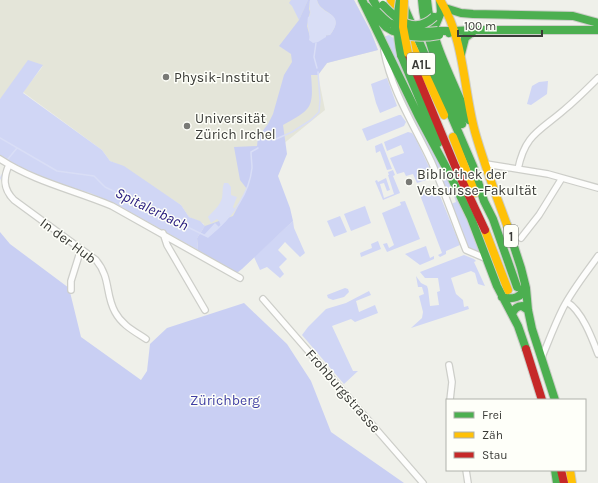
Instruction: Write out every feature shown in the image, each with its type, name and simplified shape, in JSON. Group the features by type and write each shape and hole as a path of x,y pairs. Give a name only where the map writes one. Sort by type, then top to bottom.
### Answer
{"main road":[{"path":"373,0 392,28 403,36 416,38 437,27 442,11 440,0"},
{"path":"380,0 395,18 405,23 422,25 431,21 437,27 454,31 598,30"},
{"name":"A1L","path":"391,0 450,128 477,198 483,224 508,290"},
{"path":"402,0 405,54 483,224"},
{"name":"A1L","path":"402,0 473,166 484,201 493,219 517,288"},
{"path":"422,0 423,13 431,47 478,163 493,219"},
{"name":"1","path":"428,0 428,13 433,34 449,75 475,132 517,254 525,284 532,329 555,399"},
{"path":"440,0 445,8 454,31 475,132"},
{"path":"364,2 386,27 425,32 437,27"},
{"path":"364,2 367,12 424,128 449,173"},
{"path":"445,8 461,13 474,14 574,16 598,22"},
{"path":"461,59 465,38 475,30"},
{"name":"1","path":"405,54 409,76 432,127 449,173 471,218 502,297 518,326 542,399"},
{"path":"502,297 508,299 521,296 524,291 525,284"},
{"path":"512,314 518,306 522,306 528,310"},
{"path":"555,471 557,483"},
{"path":"562,471 564,483"},
{"path":"570,471 572,483"}],"street":[{"path":"383,43 386,63 397,93 431,162 466,250 487,260"},
{"path":"518,168 524,148 533,135 564,110 598,78"},
{"path":"0,159 39,180 91,197 112,206 163,233 240,278"},
{"path":"486,164 518,168 598,188"},
{"name":"In der Hub","path":"9,165 4,183 10,197 96,260 104,271 112,305 119,318 124,325 146,339"},
{"path":"521,238 539,215 562,178"},
{"path":"163,233 167,245 205,310"},
{"path":"71,290 71,281 81,249"},
{"path":"542,357 555,324 567,302 598,256"},
{"name":"Frohburgstrasse","path":"263,299 423,483"},
{"path":"567,302 576,309 589,332 598,354"},
{"path":"448,365 452,382 450,399"},
{"path":"466,471 468,483"}],"shaded area":[{"name":"Universität Zürich Irchel","path":"0,0 354,0 371,32 378,50 327,63 318,75 325,110 277,149 251,259 238,272 234,273 198,250 204,224 189,217 181,205 110,161 102,150 23,92 43,66 0,99"},
{"path":"291,0 308,0 299,20 289,3"},
{"path":"310,0 317,0 322,9 331,14 336,22 330,35 326,35 326,37 318,42 313,43 309,40 308,17 310,16"},
{"path":"389,35 395,39 428,126 383,37"},
{"path":"28,60 43,65 23,93 102,150 110,161 124,166 181,205 189,217 200,221 205,226 197,238 198,250 116,204 90,193 43,179 25,171 0,155 0,99"},
{"path":"391,71 393,71 457,196 481,253 467,247 451,204 456,202 453,193 448,195 404,104"},
{"path":"387,78 397,106 380,113 371,84"},
{"path":"548,81 547,94 531,105 527,104 532,86 539,82"},
{"path":"401,115 406,122 404,126 367,141 362,129"},
{"path":"408,132 412,133 415,137 430,169 426,180 417,183 413,174 406,176 404,172 397,174 390,158 404,153 401,145 387,151 384,142"},
{"path":"382,143 392,169 387,170 380,151 376,153 375,146"},
{"path":"393,170 395,175 393,176 400,193 383,200 375,181 377,180 378,182 386,178 390,190 387,191 384,183 380,184 384,198 394,194 388,175 388,172"},
{"path":"224,183 228,183 231,187 231,195 237,197 233,207 235,210 221,226 217,219 211,223 208,217 221,201"},
{"path":"432,190 433,193 438,191 460,245 446,251 446,254 440,257 438,255 442,253 420,195"},
{"path":"405,201 420,239 387,252 383,244 387,243 389,248 394,245 382,213 401,205 400,202"},
{"path":"365,206 371,223 351,231 344,214"},
{"path":"340,216 347,232 334,237 327,221"},
{"path":"293,221 294,228 305,253 300,257 285,242 278,250 287,259 279,267 284,274 280,278 267,267 260,270 254,257"},
{"path":"215,223 219,227 208,237 204,235"},
{"path":"378,241 381,249 361,257 360,253 372,248 371,244"},
{"path":"426,246 430,258 434,256 434,259 420,265 405,254"},
{"path":"464,255 476,261 474,262 485,286 478,284 475,273 471,271 451,278 456,294 463,300 464,307 468,306 469,309 411,328 422,318 423,312 419,296 424,294 422,287 418,287 416,276 421,283 427,286 430,306 439,305 437,292 440,291 438,278 425,278 420,272"},
{"path":"345,288 348,289 349,292 344,297 333,300 328,298 327,295"},
{"path":"369,291 371,295 356,301 359,312 375,305 378,313 355,322 351,319 332,326 353,371 358,371 344,384 302,335 326,309 346,303"}],"green space":[{"path":"308,0 310,0 310,12 307,26 310,37 330,35 336,22 331,14 319,5 317,0 354,0 371,32 378,50 327,63 318,75 311,75 312,95 309,107 300,115 283,125 287,154 278,176 290,208 293,221 242,269 234,273 198,250 197,238 205,226 233,216 247,189 240,180 234,147 257,146 258,137 268,124 273,114 284,75 292,62 291,54 279,46 299,20"},
{"name":"Zürichberg","path":"0,232 10,244 69,288 81,337 141,380 147,371 150,344 167,328 244,303 287,344 311,381 331,432 404,483 0,483"}],"waterway":[{"name":"Spitalerbach","path":"316,43 314,57 317,68"},
{"name":"Spitalerbach","path":"276,139 292,132 311,120 319,112 320,100 318,72"},
{"name":"Spitalerbach","path":"0,138 57,171 94,176 105,187 208,237 224,223 243,197 252,168 251,152 258,148"},
{"path":"8,159 17,148"},
{"path":"0,179 3,173"}],"traffic: fast":[{"path":"362,0 418,115 471,218 497,286 518,326 526,349"},
{"path":"373,0 379,10 392,24"},
{"path":"400,0 398,28 401,55"},
{"path":"422,0 427,32 437,64 462,124"},
{"path":"427,0 429,15 438,46 469,120"},
{"path":"436,24 441,12 440,0"},
{"path":"402,2 473,166 484,201 493,219 517,287"},
{"path":"383,5 394,16 413,25 420,25 434,17"},
{"path":"367,7 386,27 393,31"},
{"path":"445,8 461,13 473,14 573,16 598,23"},
{"path":"392,24 415,31 438,31"},
{"path":"449,33 454,31 475,30 598,30"},
{"path":"461,54 465,38 475,30"},
{"path":"393,31 416,37 439,35"},
{"path":"438,31 454,31"},
{"path":"401,55 438,143"},
{"path":"507,225 526,288 528,310 532,329 555,399"},
{"path":"502,297 513,298 519,296 524,290 525,286"},
{"path":"512,314 516,308 520,306 528,310"},
{"path":"555,471 557,483"}],"traffic: slow":[{"path":"391,0 444,115"},
{"path":"404,0 403,27 408,53"},
{"path":"440,0 454,31 459,48 475,132 486,168 507,225"},
{"path":"453,137 475,193"},
{"path":"485,230 508,290"},
{"path":"570,471 572,483"}],"traffic: jam":[{"path":"408,53 455,166 485,230"},
{"path":"526,349 542,399"},
{"path":"561,471 564,483"}],"place":[{"name":"Physik-Institut","path":"166,77"},
{"name":"Universität Zürich Irchel","path":"187,126"},
{"name":"Bibliothek der Vetsuisse-Fakultät","path":"409,182"}]}
